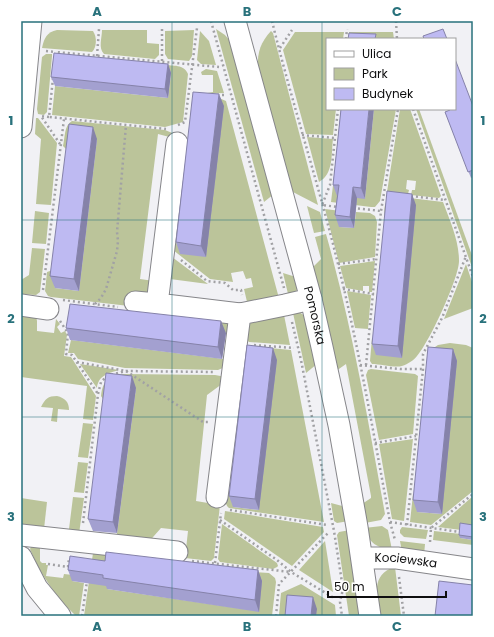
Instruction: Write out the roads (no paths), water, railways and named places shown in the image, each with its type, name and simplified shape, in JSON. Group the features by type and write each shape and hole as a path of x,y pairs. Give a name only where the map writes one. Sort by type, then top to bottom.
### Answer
{"street":[{"path":"21,127 31,21"},
{"name":"Pomorska","path":"235,21 311,299 322,347 339,426 362,558 370,616"},
{"path":"157,304 181,136"},
{"path":"130,305 157,304 245,313 311,299"},
{"path":"21,306 52,307"},
{"path":"223,503 226,423 232,375 245,313"},
{"path":"21,535 181,556"},
{"path":"21,557 37,588 60,616"},
{"name":"Kociewska","path":"362,558 397,558 473,569"}]}
